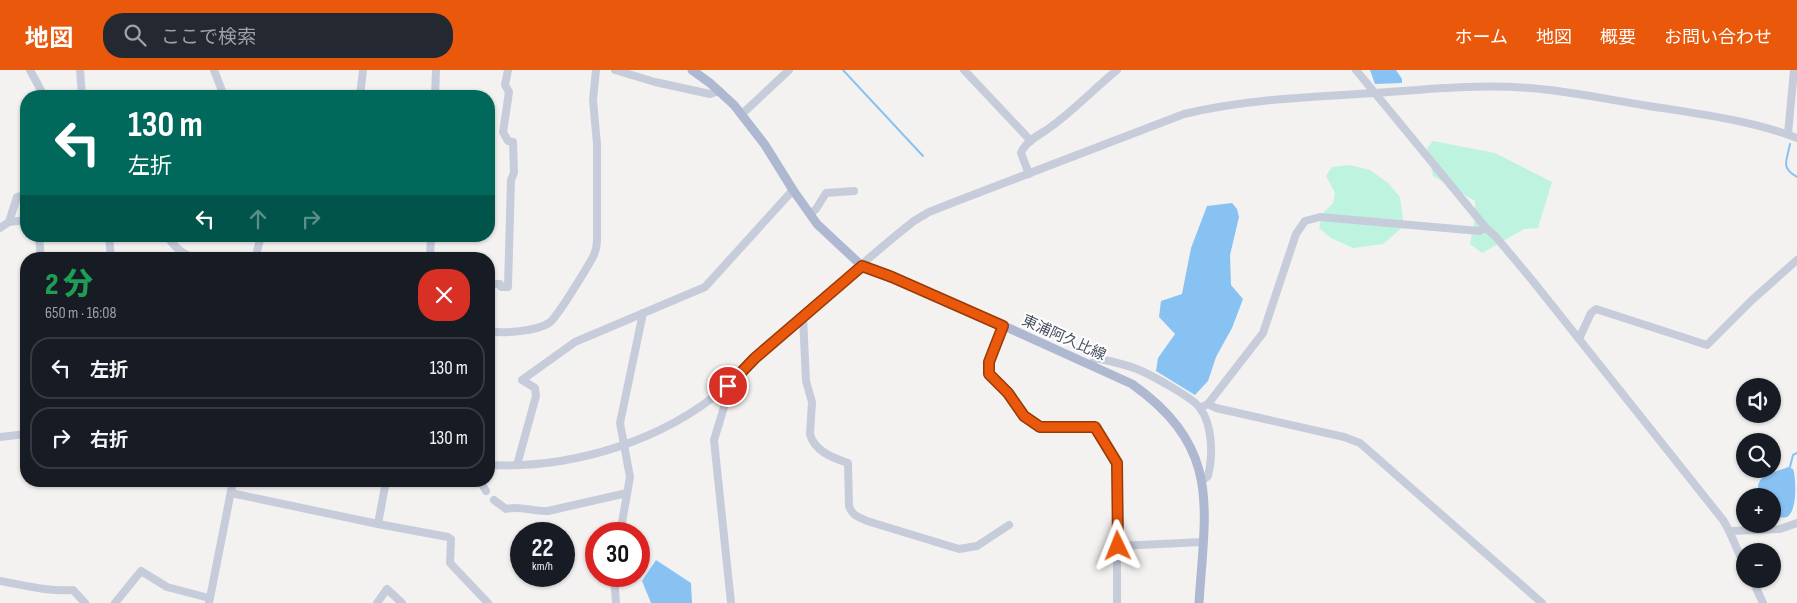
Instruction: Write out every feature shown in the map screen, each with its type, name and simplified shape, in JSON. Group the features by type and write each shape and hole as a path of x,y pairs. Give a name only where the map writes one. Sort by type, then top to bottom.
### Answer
{"main road":[{"name":"東浦阿久比線","path":"692,70 720,91 742,114 765,145 810,214 826,233 862,266 892,277 1132,384 1172,418 1190,446 1202,481 1205,507 1199,603"}],"street":[{"path":"30,70 41,90"},
{"path":"80,70 82,90"},
{"path":"214,70 222,90"},
{"path":"361,90 363,70"},
{"path":"435,90 436,70"},
{"path":"495,284 500,284 501,288 508,287 511,180 514,173 513,142 508,141 503,132 509,92 505,85 508,70"},
{"path":"495,331 521,330 544,326 552,322 594,254 597,240 597,144 593,100 596,70"},
{"path":"615,70 655,82 710,94 720,91"},
{"path":"742,114 789,70"},
{"path":"964,70 1031,141"},
{"path":"1028,174 1021,153 1031,141 1052,126 1117,70"},
{"path":"1356,70 1486,228 1523,269 1579,339 1730,531 1736,548"},
{"path":"1788,134 1794,70"},
{"path":"495,465 538,464 581,458 625,444 668,425 705,403 728,386 755,358 914,221 929,212 1184,114 1258,100 1476,86 1532,88 1740,122 1797,138"},
{"path":"517,465 536,396 534,388 522,380 575,342 705,287 793,190"},
{"path":"810,214 816,209 826,193 854,192"},
{"path":"9,222 17,197 20,196"},
{"path":"1200,408 1208,404 1263,333 1296,234 1305,221 1320,218 1479,231 1486,228"},
{"path":"0,228 9,222 20,221"},
{"path":"172,242 182,252"},
{"path":"1579,339 1591,313 1596,309 1707,345 1752,300 1797,260"},
{"path":"622,522 630,470 620,423 643,313"},
{"path":"803,317 806,381 812,402 811,439 826,454 848,463 849,506 851,513 867,521 959,549 977,546 1009,525"},
{"path":"1003,326 989,362 989,374 1008,393 1024,416 1040,427 1095,427 1116,459 1118,468 1116,510 1118,546 1117,603"},
{"path":"1091,365 1096,358 1138,370 1187,398 1200,408 1209,428 1211,463 1208,476 1202,481"},
{"path":"728,386 728,394 714,440 731,603"},
{"path":"1208,404 1216,408 1344,437 1360,443 1542,603"},
{"path":"0,438 20,435"},
{"path":"115,603 141,571 167,587 211,601 232,487"},
{"path":"378,524 385,487"},
{"path":"494,500 506,509 513,507 540,512 627,492"},
{"path":"231,493 378,524 448,536 451,539 450,563 488,603"},
{"path":"1730,531 1780,529 1797,523"},
{"path":"1118,546 1203,542"},
{"path":"0,580 30,587 73,590 85,603"},
{"path":"615,587 616,603"},
{"path":"1756,588 1763,603"},
{"path":"377,603 387,589 402,603"}],"green space":[{"path":"1433,141 1495,153 1552,182 1538,228 1524,229 1482,253 1470,244 1475,218 1475,201 1433,176 1427,148"},
{"path":"1350,165 1370,170 1388,183 1400,197 1404,226 1383,244 1353,248 1331,238 1319,228 1323,213 1333,203 1335,193 1326,176 1332,167"}],"water":[{"path":"1370,70 1396,70 1402,79 1402,83 1375,84"},
{"path":"1232,203 1237,209 1239,217 1230,255 1231,285 1243,299 1232,328 1216,357 1208,381 1195,395 1156,371 1158,358 1175,334 1159,317 1161,301 1182,294 1191,248 1207,206"},
{"path":"1788,467 1793,469 1795,497 1790,514 1787,517 1781,518 1781,488 1758,488 1762,478 1781,478 1781,470"},
{"path":"656,560 691,583 692,603 651,603 644,587 650,587 650,569"}],"waterway":[{"path":"843,70 923,156"},
{"path":"1790,144 1786,163 1788,170 1797,177"},
{"path":"1790,467 1793,455 1797,453"}],"route":[{"path":"728,386 755,358 862,266 892,277 1003,326 989,362 989,374 1008,393 1024,416 1032,422 1040,427 1093,426 1098,430 1116,459 1118,468 1116,510 1118,546"}]}
